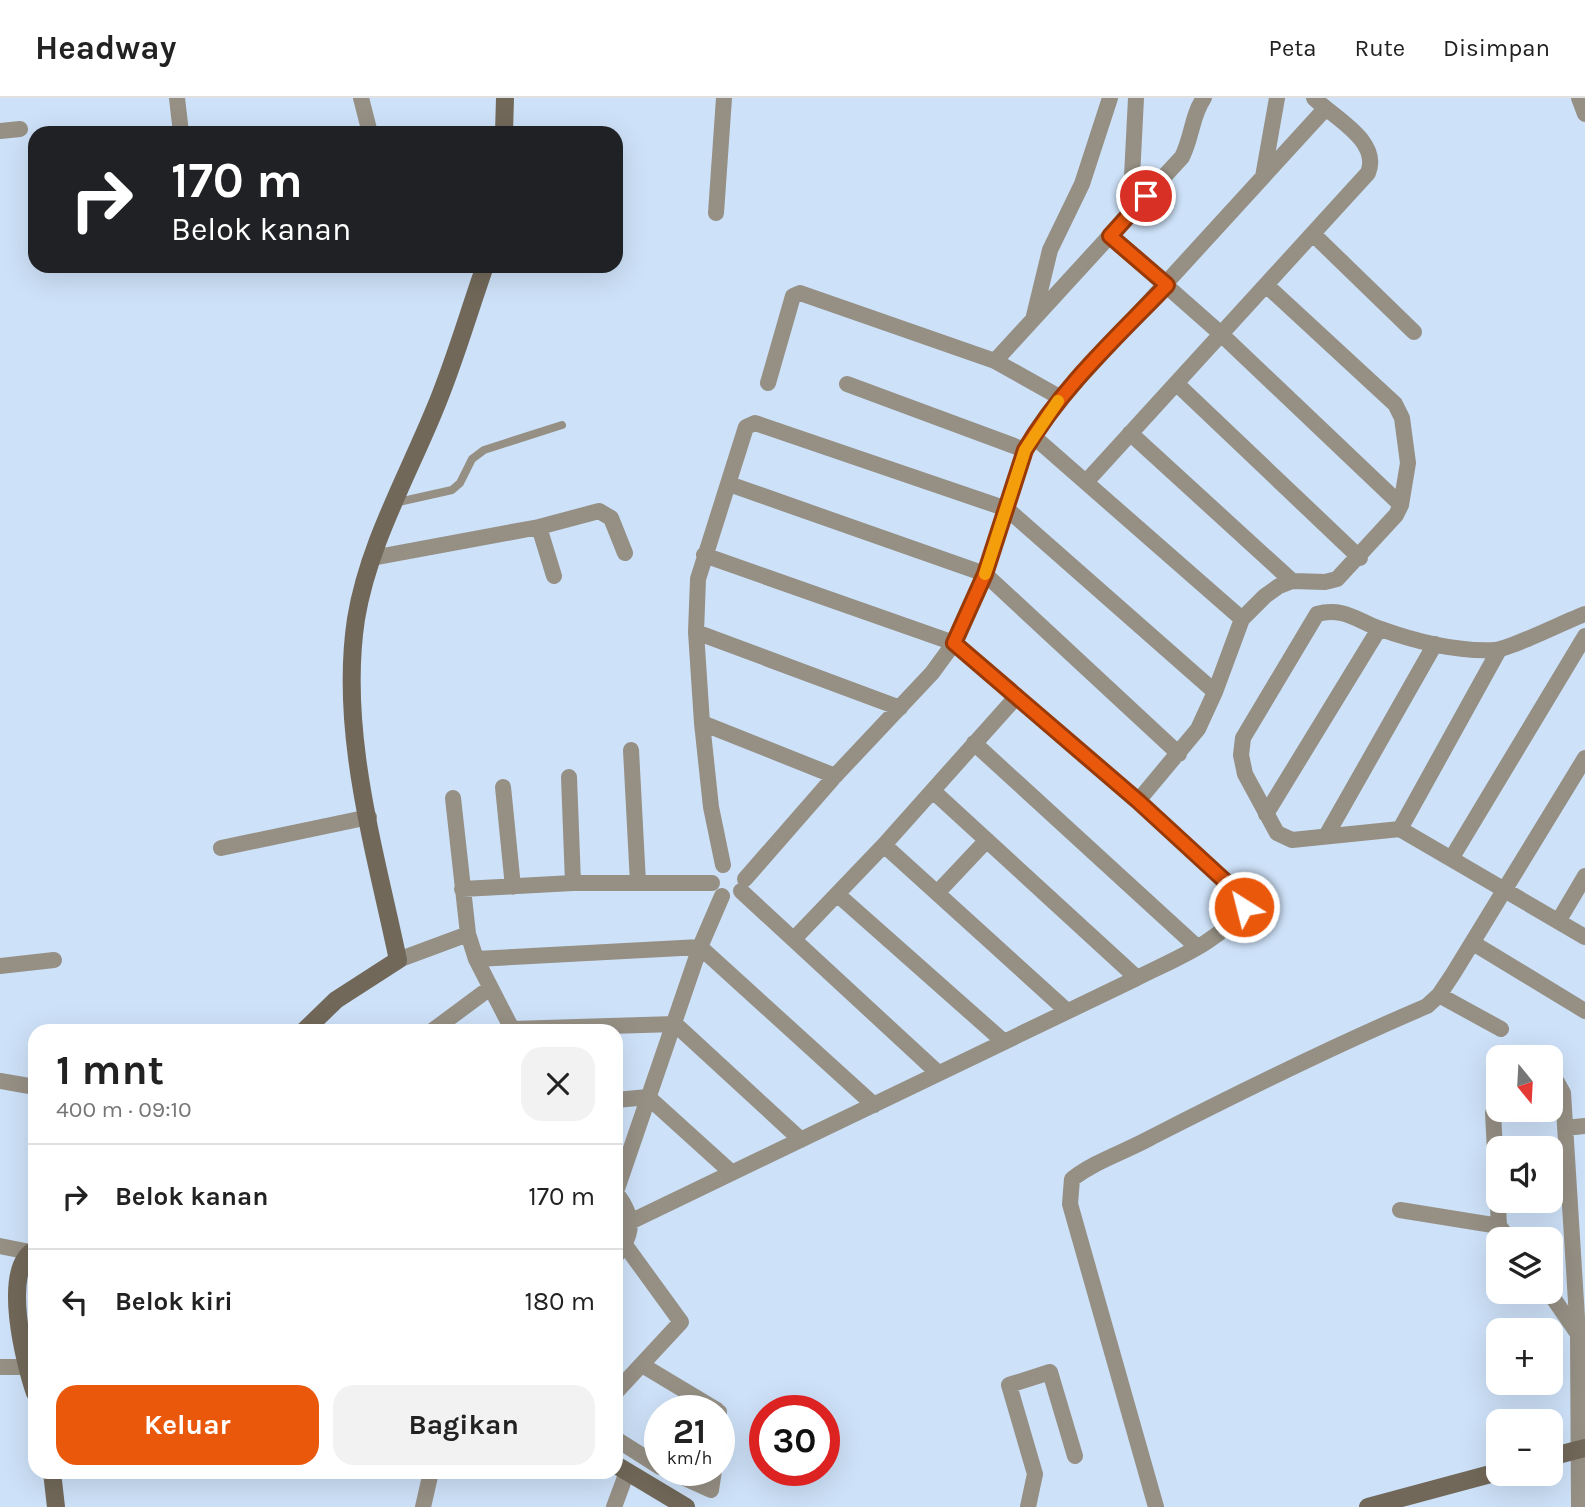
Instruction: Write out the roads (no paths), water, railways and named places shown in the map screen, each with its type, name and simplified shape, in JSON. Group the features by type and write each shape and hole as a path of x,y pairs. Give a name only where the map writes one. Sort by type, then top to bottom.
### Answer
{"street":[{"path":"177,98 180,126"},
{"path":"362,98 368,126"},
{"path":"504,126 505,98"},
{"path":"716,214 724,98"},
{"path":"1033,320 1050,250 1082,184 1110,98"},
{"path":"1132,177 1136,98"},
{"path":"995,362 1182,157 1190,141 1198,106 1204,98"},
{"path":"1263,177 1277,98"},
{"path":"1579,98 1585,114"},
{"path":"462,889 573,883 638,883 717,890 733,896 835,776 900,708 954,643 985,574 1029,443 1061,398 1263,177 1319,104 1366,144 1371,165 1368,173 1086,482"},
{"path":"0,131 20,129"},
{"path":"1313,234 1414,332"},
{"path":"1110,236 1221,334 1401,505"},
{"path":"398,960 356,738 352,658 356,618 372,558 393,503 435,410 483,273"},
{"path":"1138,801 1198,729 1216,692 1242,619 1265,596 1293,582 1325,582 1337,579 1360,558 1401,505 1408,463 1402,418 1395,404 1266,285"},
{"path":"768,383 793,296 800,293 995,362 1061,398"},
{"path":"847,384 1029,443 1086,482 1242,619"},
{"path":"1177,384 1360,558"},
{"path":"723,865 713,818 702,723 696,632 698,579 746,427 755,423 1007,509 1216,692"},
{"path":"1130,433 1293,582"},
{"path":"729,484 985,574 1179,754"},
{"path":"372,558 540,527 599,511 606,513 625,554"},
{"path":"540,527 554,576"},
{"path":"632,1221 1197,947 1233,921 1244,907 1238,893 1138,801 954,643 704,555"},
{"path":"1585,614 1499,650 1435,644 1379,629 1341,612 1317,614 1243,738 1241,755 1245,774 1277,833 1292,839 1400,829 1585,937"},
{"path":"1266,814 1379,629"},
{"path":"696,632 900,708"},
{"path":"1451,859 1585,636"},
{"path":"1326,836 1435,644"},
{"path":"1400,829 1499,650"},
{"path":"794,939 933,792 1017,696"},
{"path":"702,723 835,776"},
{"path":"974,743 1197,947"},
{"path":"631,750 638,883"},
{"path":"1156,1507 1070,1204 1072,1179 1091,1164 1427,1006 1439,995 1473,943 1585,758"},
{"path":"569,777 573,883"},
{"path":"503,787 513,887"},
{"path":"933,792 1136,978"},
{"path":"453,798 468,934 476,959 510,1024"},
{"path":"221,848 369,817"},
{"path":"938,892 987,840"},
{"path":"884,845 1067,1011"},
{"path":"723,865 740,869 743,885 794,939 937,1072"},
{"path":"623,1172 700,947 717,890 714,873 723,865"},
{"path":"1559,920 1585,876"},
{"path":"837,894 1003,1041"},
{"path":"311,1024 336,1000 398,960 468,934"},
{"path":"1473,943 1585,1011"},
{"path":"476,959 700,947 874,1105"},
{"path":"0,966 54,960"},
{"path":"441,1024 490,988"},
{"path":"1439,995 1501,1029"},
{"path":"623,1026 675,1024 801,1140"},
{"path":"0,1082 28,1086"},
{"path":"1563,1093 1583,1448 1579,1507"},
{"path":"623,1099 648,1097 732,1173"},
{"path":"1494,1122 1503,1227"},
{"path":"1565,1128 1585,1126"},
{"path":"623,1202 632,1221 623,1245"},
{"path":"1400,1210 1486,1229"},
{"path":"0,1245 28,1250"},
{"path":"623,1252 681,1322 623,1385"},
{"path":"28,1259 17,1278 15,1289 28,1373"},
{"path":"1557,1304 1578,1334"},
{"path":"642,1365 692,1395"},
{"path":"0,1367 26,1367"},
{"path":"1028,1507 1035,1474 1009,1385 1050,1372 1074,1456"},
{"path":"623,1443 644,1457"},
{"path":"1563,1453 1583,1448"},
{"path":"623,1470 686,1507"},
{"path":"1368,1507 1486,1475"},
{"path":"53,1479 56,1507"},
{"path":"423,1507 429,1479"},
{"path":"614,1507 619,1479"}],"lane":[{"path":"393,503 452,490 460,483 472,459 484,450 562,425"}]}
